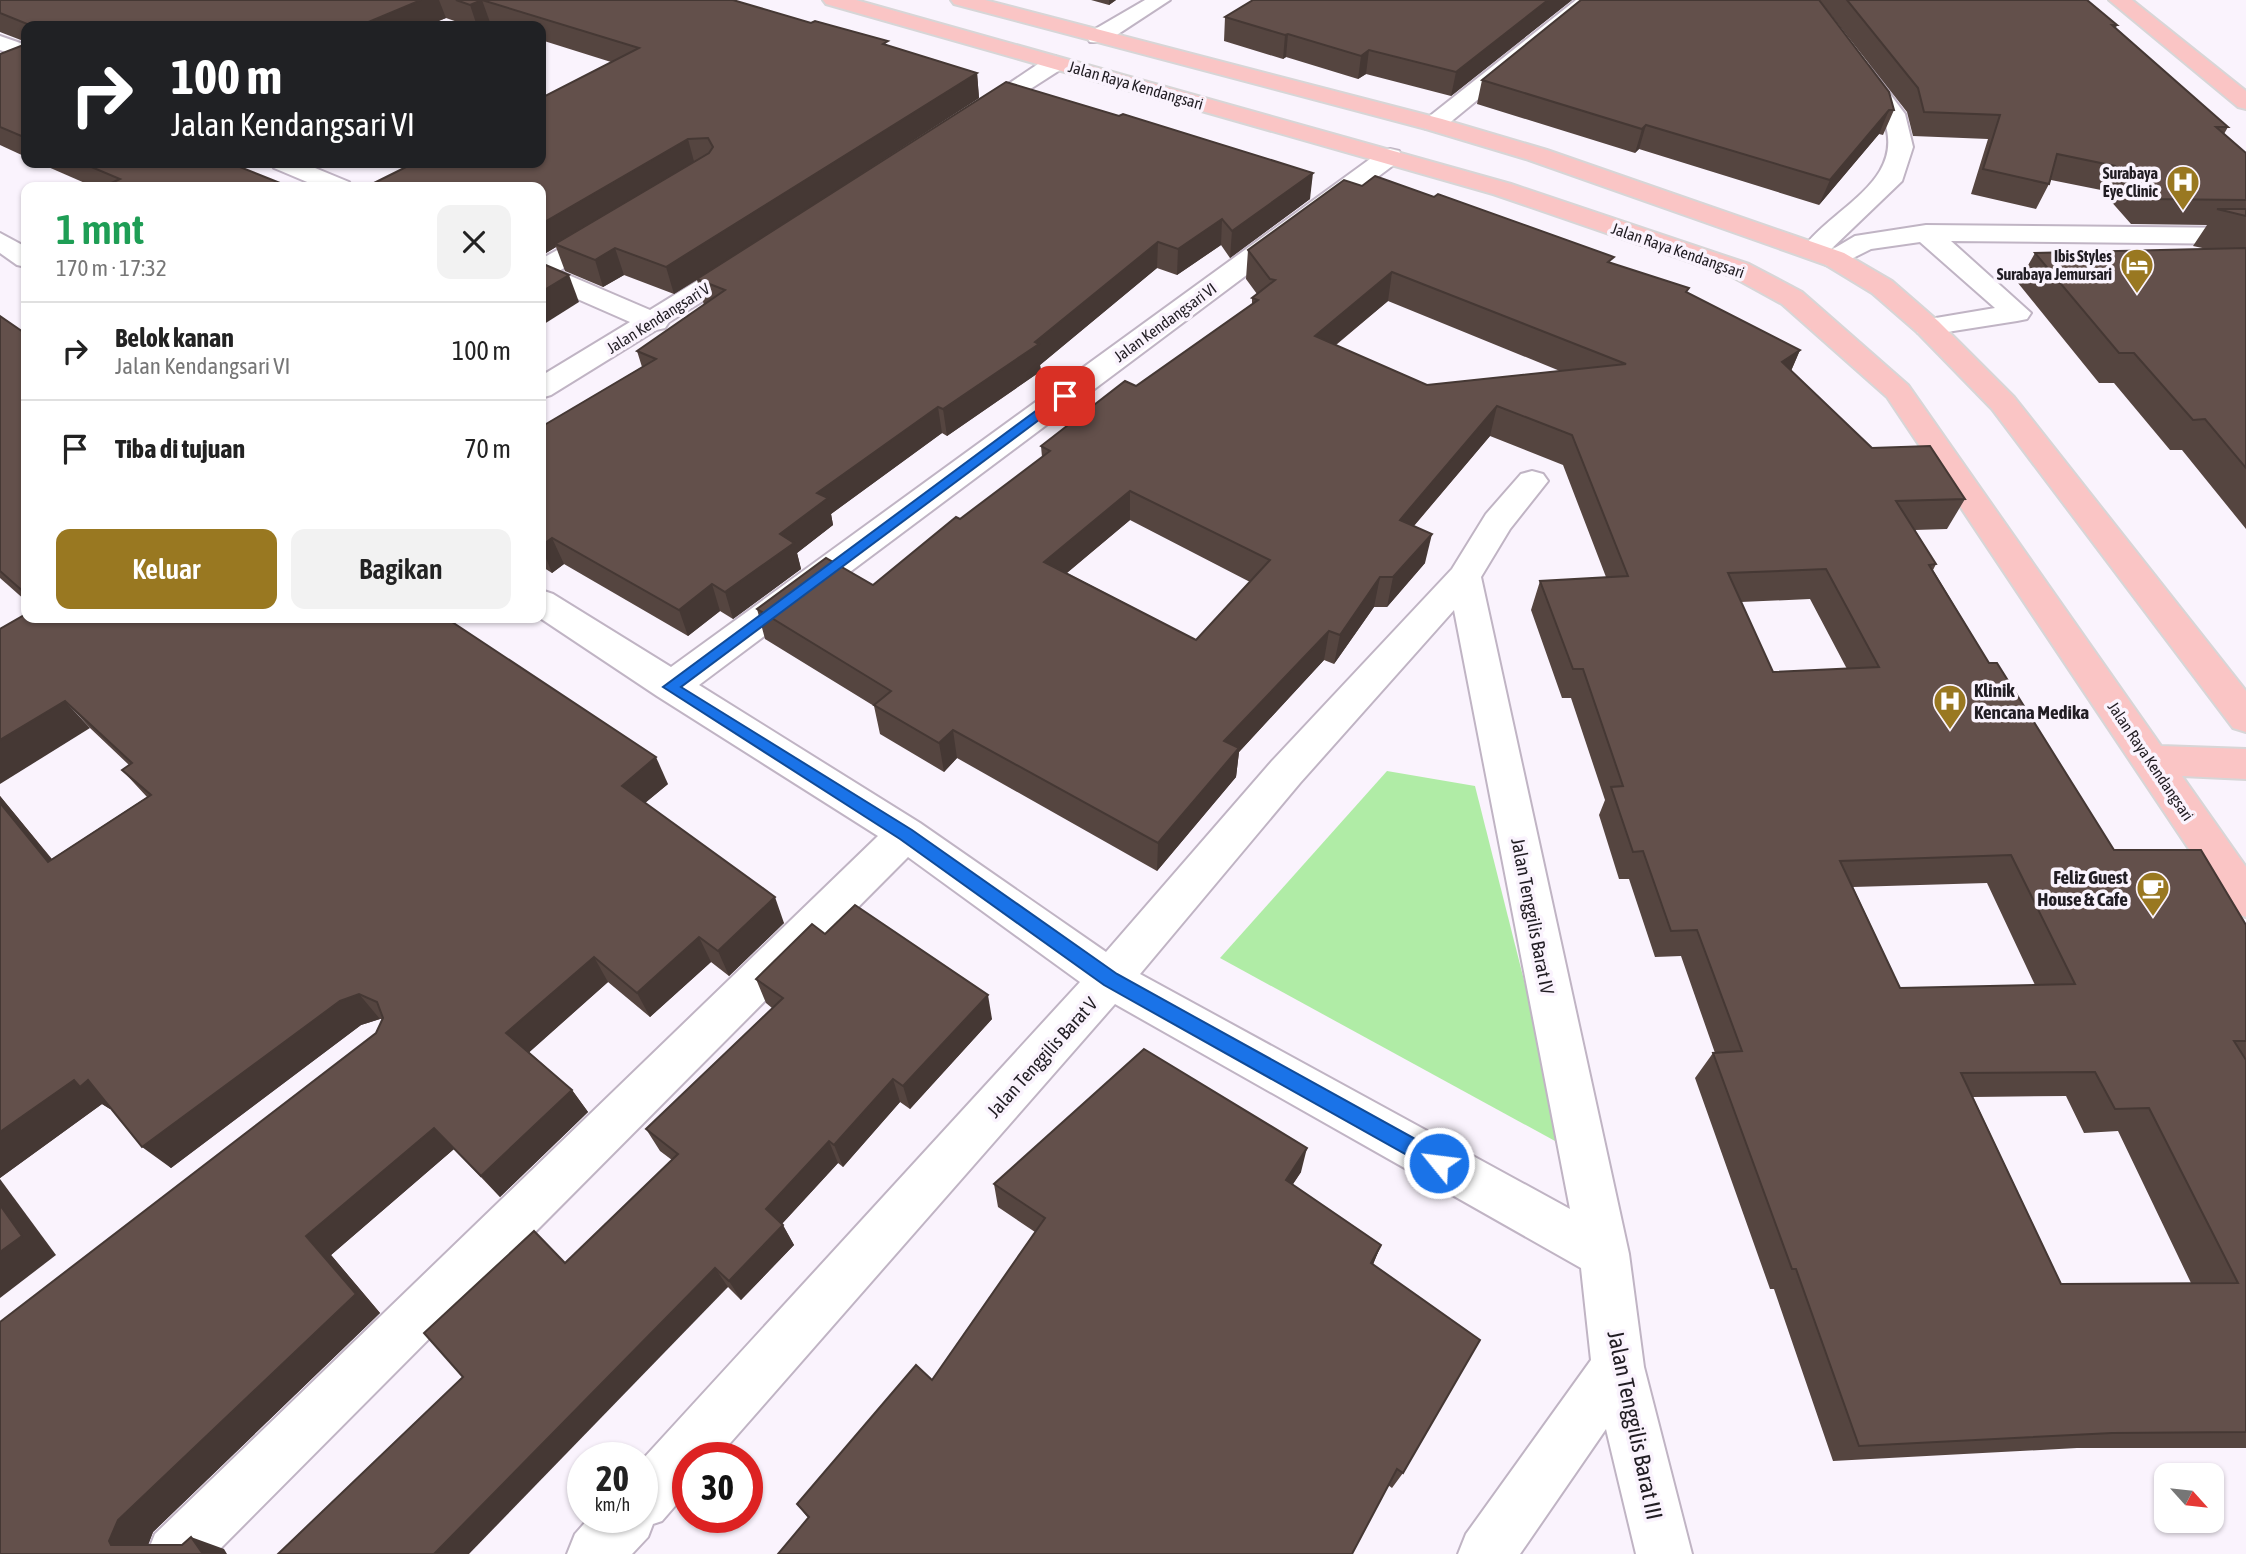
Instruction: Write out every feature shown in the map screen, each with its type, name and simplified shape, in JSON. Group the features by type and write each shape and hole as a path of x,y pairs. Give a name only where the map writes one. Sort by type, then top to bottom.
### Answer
{"main road":[{"name":"Jalan Raya Kendangsari","path":"833,0 1390,156 1502,190 1740,271 1792,298 1898,391 2246,900"},
{"name":"Jalan Raya Kendangsari","path":"961,0 1434,124 1538,155 1824,255 1882,287 1928,327 2003,403 2246,718"},
{"path":"2119,0 2246,102"},
{"path":"1502,190 1538,155"},
{"path":"2150,760 2246,764"}],"street":[{"path":"1098,37 1160,0"},
{"path":"1434,124 1589,0"},
{"path":"0,42 21,51"},
{"path":"1824,255 1893,176 1901,147 1893,114 1849,55"},
{"path":"955,127 1055,63"},
{"name":"Jalan Kendangsari VI","path":"670,687 1390,156"},
{"path":"295,168 328,182"},
{"path":"546,269 621,222"},
{"path":"1824,255 1864,242 1926,233 2246,236"},
{"path":"1926,233 2017,313 1928,327"},
{"path":"0,241 21,256"},
{"name":"Jalan Kendangsari V","path":"546,386 655,322 770,247"},
{"path":"546,274 655,322"},
{"name":"Jalan Tenggilis Barat V","path":"658,1483 1111,979 1286,772 1464,577 1498,522 1532,481"},
{"name":"Jalan Tenggilis Barat IV","path":"1464,577 1604,1254"},
{"path":"546,605 670,687 906,834 1111,979 1604,1254"},
{"path":"175,1554 906,834"},
{"name":"Jalan Tenggilis Barat III","path":"1604,1254 1618,1367 1664,1554"},
{"path":"1486,1554 1618,1367"},
{"path":"595,1554 614,1533"}],"green space":[{"path":"1387,771 1475,786 1566,1147 1220,958"}],"building":[{"path":"0,0 421,0 371,21 21,22 0,13"},
{"path":"456,0 482,0 470,5"},
{"path":"482,0 733,0 811,23 815,21 888,41 883,44 977,73 666,267 615,248 595,260 555,244 709,153 713,147 708,138 688,139 546,221 546,182 376,182 404,168 546,168 546,95 639,48"},
{"path":"1253,0 1548,0 1456,72 1369,50 1361,56 1225,17"},
{"path":"1581,0 1819,0 1889,92 1894,110 1889,110 1830,180 1646,125 1642,129 1482,80"},
{"path":"1847,0 2087,0 2228,127 2216,127 2246,153 2246,200 2147,199 2115,166 2057,154 2049,184 1983,169 2000,115 1924,112 1918,88"},
{"path":"21,46 21,136 0,127 0,54"},
{"path":"1006,82 1119,116 1123,114 1313,173 1232,231 1222,219 1178,249 1158,242 1035,342 1039,344 943,409 938,407 817,493 828,498 780,534 794,543 725,592 712,584 679,610 552,538 546,542 546,424 656,359 637,351 725,290 697,279"},
{"path":"94,168 242,168 278,182 114,182 120,179"},
{"path":"1375,176 1434,197 1438,194 1614,257 1608,262 1689,288 1686,292 1800,350 1782,362 1872,448 1930,446 1965,499 1896,501 1936,564 1929,565 1989,663 1997,663 2114,850 2201,850 2246,925 2246,1041 2234,1041 2246,1060 2246,1432 2112,1433 1859,1446 1796,1269 1792,1269 1713,1053 1742,1051 1697,930 1671,931 1643,851 1633,852 1611,787 1623,786 1583,669 1573,669 1540,581 1628,576 1572,435 1497,406 1400,520 1432,534 1393,577 1380,577 1340,635 1329,631 1224,741 1239,748 1158,843 953,730 939,743 874,705 891,691 757,609 826,558 873,585 956,517 960,519 1050,451 1041,446 1125,381 1136,386 1258,300 1252,298 1275,280 1270,279 1248,250 1344,180 1362,186","holes":["1392,272 1626,364 1427,385 1315,336","1130,491 1270,560 1196,640 1044,562","1826,569 1879,667 1773,672 1728,573","2011,855 2075,984 1900,988 1840,861","2095,1072 2115,1109 2149,1108 2238,1283 2061,1284 1961,1073"]},
{"path":"2217,209 2246,209 2246,216"},
{"path":"2246,248 2246,468 2205,419 2193,420 2134,353 2119,353 2035,253"},
{"path":"546,265 569,275 546,289"},
{"path":"0,316 21,331 21,590 0,571"},
{"path":"21,617 21,623 454,623 656,757 622,786 775,897 718,951 699,937 637,993 594,957 506,1033 572,1090 481,1176 434,1128 306,1236 356,1294 118,1520 109,1541 111,1545 182,1545 191,1537 203,1554 0,1554 0,1322 376,1033 383,1018 377,1002 359,994 340,1001 142,1147 88,1080 80,1087 74,1080 0,1132 0,803 48,862 151,795 122,770 132,763 65,701 0,740 0,629"},
{"path":"855,905 988,995 903,1086 893,1079 834,1145 829,1141 766,1209 783,1225 729,1281 715,1268 434,1554 278,1554 463,1377 424,1333 534,1231 565,1263 678,1154 646,1129 783,998 756,979 812,924 825,934"},
{"path":"1144,1049 1307,1148 1286,1180 1381,1245 1371,1263 1480,1340 1403,1473 1397,1469 1352,1554 778,1554 809,1517 797,1504 916,1365 932,1380 1045,1218 994,1184"},
{"path":"0,1205 22,1236 0,1252"}],"place":[{"name":"Surabaya Eye Clinic","path":"2183,212"},
{"name":"Ibis Styles Surabaya Jemursari","path":"2137,295"},
{"name":"Klinik Kencana Medika","path":"1950,731"},
{"name":"Feliz Guest House & Cafe","path":"2153,918"}],"route":[{"path":"1065,396 670,687 906,834 1111,979 1439,1163"}]}
